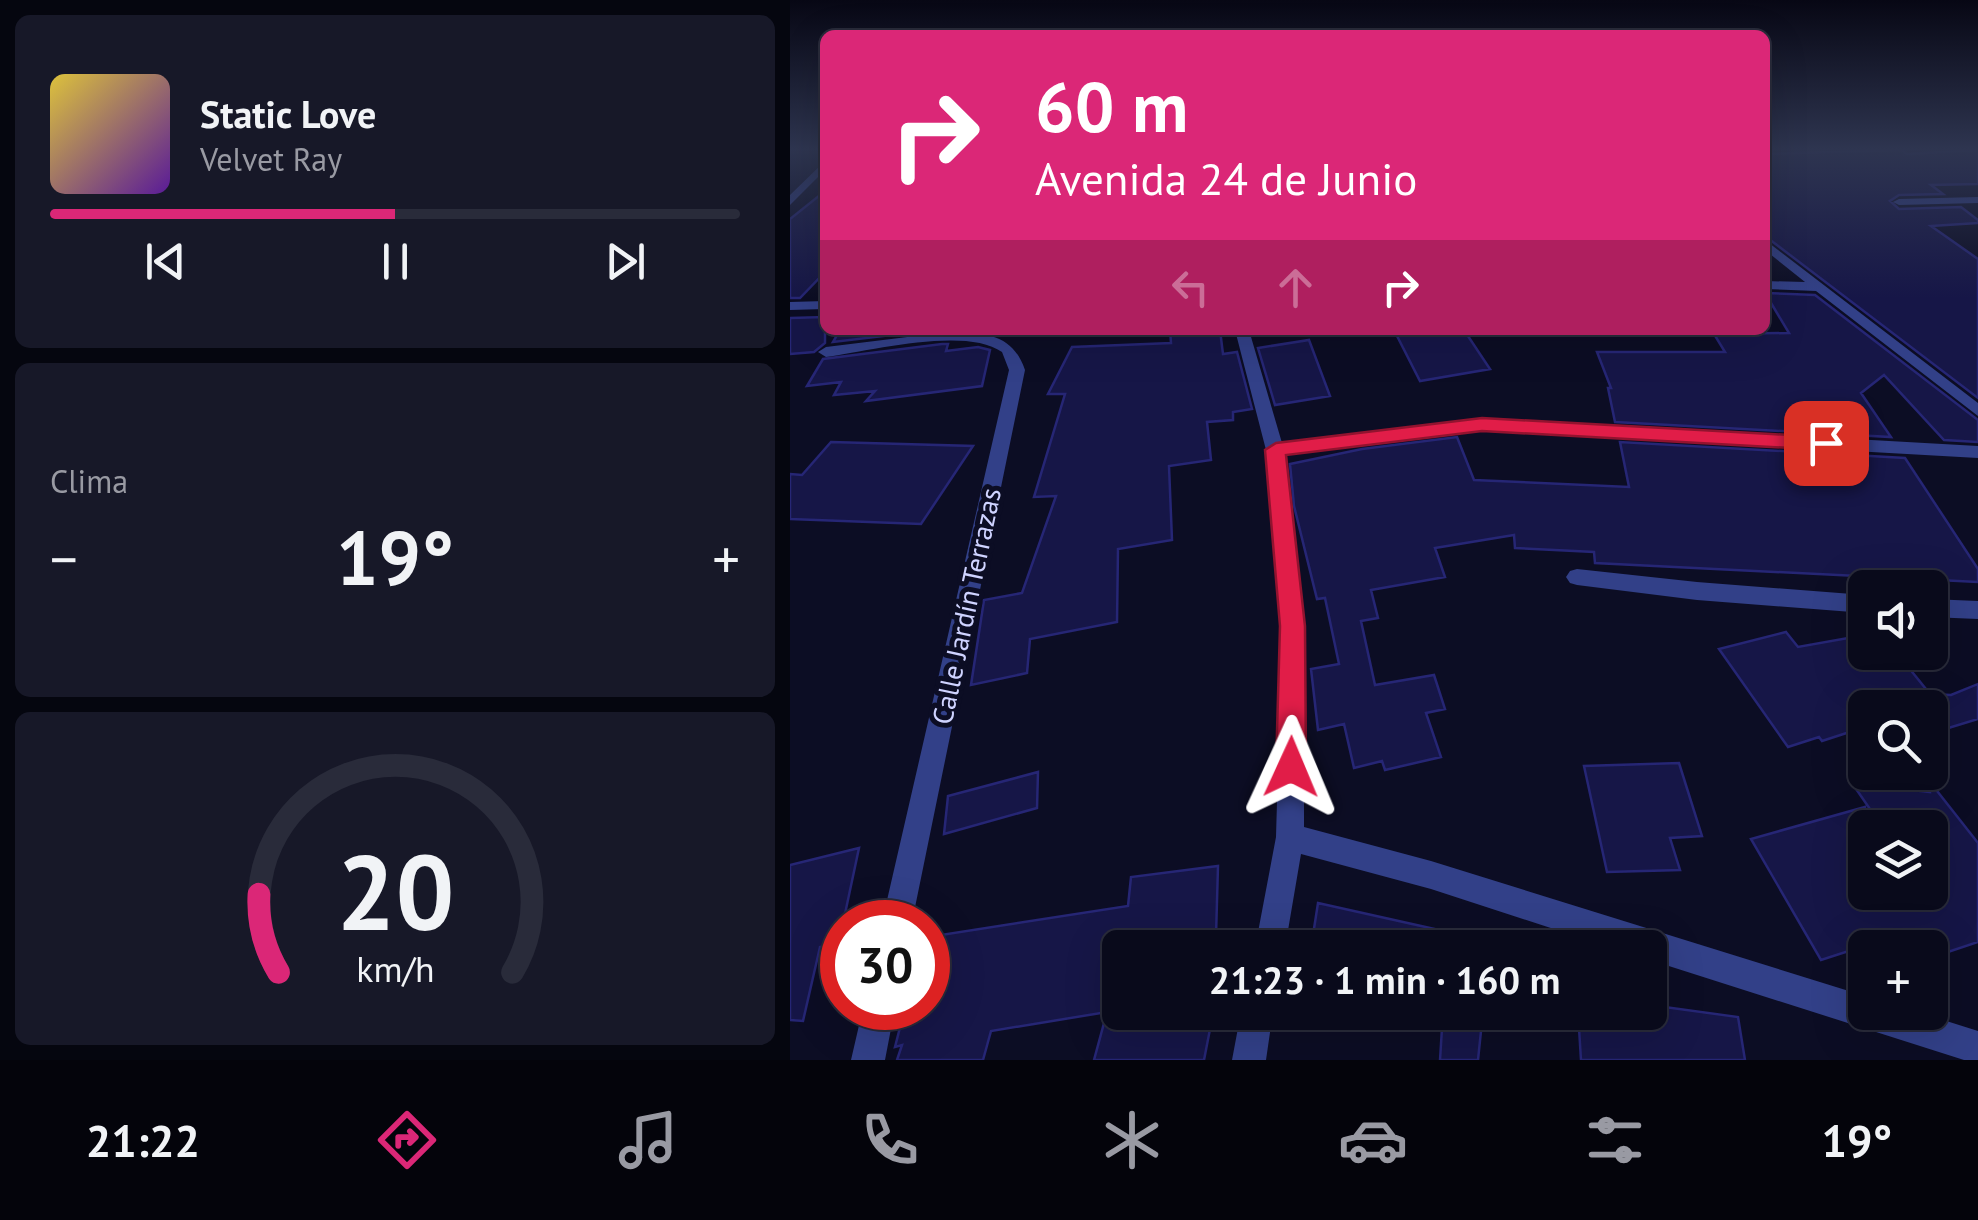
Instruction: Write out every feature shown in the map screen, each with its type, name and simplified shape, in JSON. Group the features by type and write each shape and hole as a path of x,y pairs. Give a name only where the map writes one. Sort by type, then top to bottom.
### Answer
{"street":[{"path":"1899,202 1978,200"},
{"path":"1770,248 1978,412"},
{"path":"1770,285 1817,287"},
{"path":"790,306 820,305"},
{"name":"Calle Jardín Terrazas","path":"826,352 946,335"},
{"name":"Calle Jardín Terrazas","path":"903,900 1017,370 1011,352 1002,344 958,335"},
{"path":"1243,335 1276,450 1292,626 1290,837 1273,930"},
{"path":"1276,450 1482,424 1978,452"},
{"path":"1577,576 1697,591 1848,603"},
{"path":"1948,609 1978,610"},
{"path":"1290,837 1431,875 1978,1048"},
{"path":"868,1060 874,1030"},
{"path":"1248,1060 1254,1030"}],"building":[{"path":"820,198 820,277 800,298 790,298 790,219"},
{"path":"1770,198 1894,198 1890,201 1899,209 1961,207 1978,220 1931,226 1978,259 1978,398 1770,240"},
{"path":"1770,293 1815,295 1978,420 1978,442 1944,440 1884,375 1861,393 1891,437 1615,422 1611,388 1597,352 1725,352 1715,335 1789,333 1770,301"},
{"path":"820,317 820,335 825,335 825,343 814,352 790,354 790,318"},
{"path":"837,335 892,335 833,342"},
{"path":"1170,335 1221,335 1223,354 1237,352 1252,409 1233,412 1233,420 1207,422 1211,460 1169,466 1172,540 1118,549 1117,622 1030,639 1027,673 971,685 984,600 1022,593 1056,496 1034,497 1065,394 1048,394 1072,347 1171,343"},
{"path":"1397,335 1467,335 1490,369 1420,381"},
{"path":"1309,340 1330,396 1275,405 1258,348"},
{"path":"948,344 946,351 978,347 990,350 982,386 866,401 875,391 834,395 841,382 807,386 823,359"},
{"path":"1457,437 1474,480 1629,487 1620,442 1905,458 1978,569 1978,582 1948,581 1948,570 1848,570 1848,576 1595,563 1594,552 1515,548 1514,535 1435,548 1445,577 1371,590 1378,618 1361,621 1375,685 1434,675 1445,709 1426,713 1441,757 1385,770 1382,761 1354,768 1344,724 1318,730 1311,669 1339,664 1325,598 1317,599 1294,506 1290,464 1362,449"},
{"path":"831,442 973,446 921,524 790,519 790,474 802,475"},
{"path":"1786,632 1798,647 1848,638 1848,670 1911,670 1927,690 1848,690 1848,733 1788,747 1719,649"},
{"path":"1978,684 1978,719 1948,728 1948,695"},
{"path":"1679,763 1702,836 1670,838 1680,870 1607,872 1584,766"},
{"path":"1038,772 1037,808 944,834 948,796"},
{"path":"1857,790 1936,790 1978,843 1978,942 1948,952 1948,930 1848,930 1848,951 1821,960 1751,839 1848,812 1848,910 1948,910 1948,810 1871,810"},
{"path":"859,848 848,900 820,900 820,947 803,1021 790,1020 790,865"},
{"path":"1218,866 1216,930 1102,930 1102,1013 991,1031 983,1060 897,1060 902,1045 895,1047 899,1030 950,1030 950,934 1128,906 1131,877"},
{"path":"1318,903 1439,930 1314,930"},
{"path":"1667,1007 1738,1017 1745,1060 1581,1060 1579,1030 1667,1030"},
{"path":"1102,1030 1210,1030 1204,1060 1094,1060"},
{"path":"1442,1030 1481,1030 1478,1060 1440,1060"}],"route":[{"path":"1291,767 1292,626 1276,450 1482,424 1826,443"}]}
